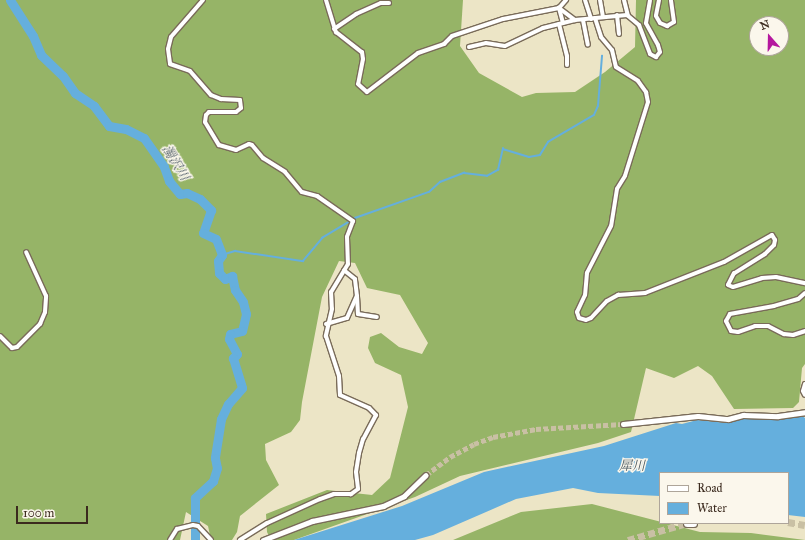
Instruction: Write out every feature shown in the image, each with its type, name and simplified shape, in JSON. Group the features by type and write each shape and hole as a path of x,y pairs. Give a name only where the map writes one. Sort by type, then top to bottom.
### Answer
{"street":[{"path":"203,0 171,36 168,49 170,64 190,71 211,95 221,99 240,100 241,108 236,112 209,112 206,115 205,122 218,142 236,150 249,144 252,145 263,158 285,172 302,192 317,196 352,220 347,237 348,264 331,292 332,309 326,324 326,336 339,376 340,395 368,408 376,415 363,439 359,453 356,472 358,489 351,494 334,494 320,499 267,522 240,540"},
{"path":"326,0 334,30 362,52 363,59 358,84 363,90 369,92 418,53 444,44 452,36 503,19 559,8 566,0"},
{"path":"585,0 601,38 612,50 616,67 638,81 646,92 648,102 625,176 617,189 611,226 587,273 585,295 577,312 580,318 586,320 591,318 607,301 618,295 644,294 724,262 772,235 775,240 774,245 765,254 734,272 728,285 736,286 762,278 776,277 805,283"},
{"path":"600,0 603,17"},
{"path":"624,0 628,16 639,25 650,54 653,56 658,55 658,45 646,23 650,0"},
{"path":"659,0 656,16 660,23 667,26 674,22 671,0"},
{"path":"334,30 356,14 381,3 389,3"},
{"path":"559,8 575,20"},
{"path":"559,8 567,56 567,65"},
{"path":"617,16 619,34"},
{"path":"469,47 486,43 505,46 543,28 575,20 628,16"},
{"path":"583,20 588,45"},
{"path":"0,336 12,348 17,347 40,324 45,312 46,296 26,252"},
{"path":"344,270 355,279 358,296 358,314 377,317"},
{"path":"805,293 798,299 774,306 730,314 726,321 731,331 738,332 755,326 768,326 784,334 793,335 805,331"},
{"path":"326,324 347,318 358,296"},
{"path":"805,384 802,391 805,395"},
{"path":"623,424 698,416 728,419 805,412"},
{"path":"263,540 312,521 383,506 404,496 426,475"},
{"path":"170,540 177,529 193,525 198,526 211,540"}],"green space":[{"path":"0,0 463,0 460,46 479,73 522,97 536,93 575,92 605,72 635,47 636,0 805,0 805,364 802,368 799,402 793,408 734,409 712,376 698,366 674,378 646,368 631,432 598,443 460,476 415,497 294,540 271,540 267,532 266,514 327,490 372,495 390,478 408,407 401,375 375,363 368,348 370,337 381,333 399,347 422,354 428,343 400,295 367,288 355,263 339,261 322,297 302,402 300,420 291,432 265,444 266,460 279,485 240,516 237,532 232,540 211,540 208,526 186,512 180,540 0,540"},
{"path":"592,504 659,521 659,524 669,524 700,532 751,533 805,540 453,540 521,512"}],"water":[{"name":"犀川","path":"802,416 805,418 805,517 789,515 789,472 659,472 659,496 598,493 573,488 516,499 433,535 415,540 294,540 402,506 484,472 604,446 676,423 682,424 697,420 727,423 745,418 780,419"}],"waterway":[{"name":"濁沢川","path":"10,0 33,36 41,55 63,76 75,93 94,106 109,126 126,129 144,138 164,167 169,181 180,194 187,193 200,199 211,210 203,233 216,239 222,255 218,261 219,273 225,279 232,276 235,290 243,302 246,314 242,331 230,334 229,339 237,354 233,358 242,388 228,404 221,419 215,458 217,468 213,481 195,498 195,540"},
{"path":"222,255 235,251 303,261 322,238 355,218 429,192 440,182 464,173 487,176 498,170 503,149 529,157 540,155 548,142 594,115 598,106 602,56"}],"tunnel":[{"path":"426,475 450,457 474,444 493,437 536,429 623,424"},
{"path":"789,522 805,525"},
{"path":"628,540 684,524"}]}
